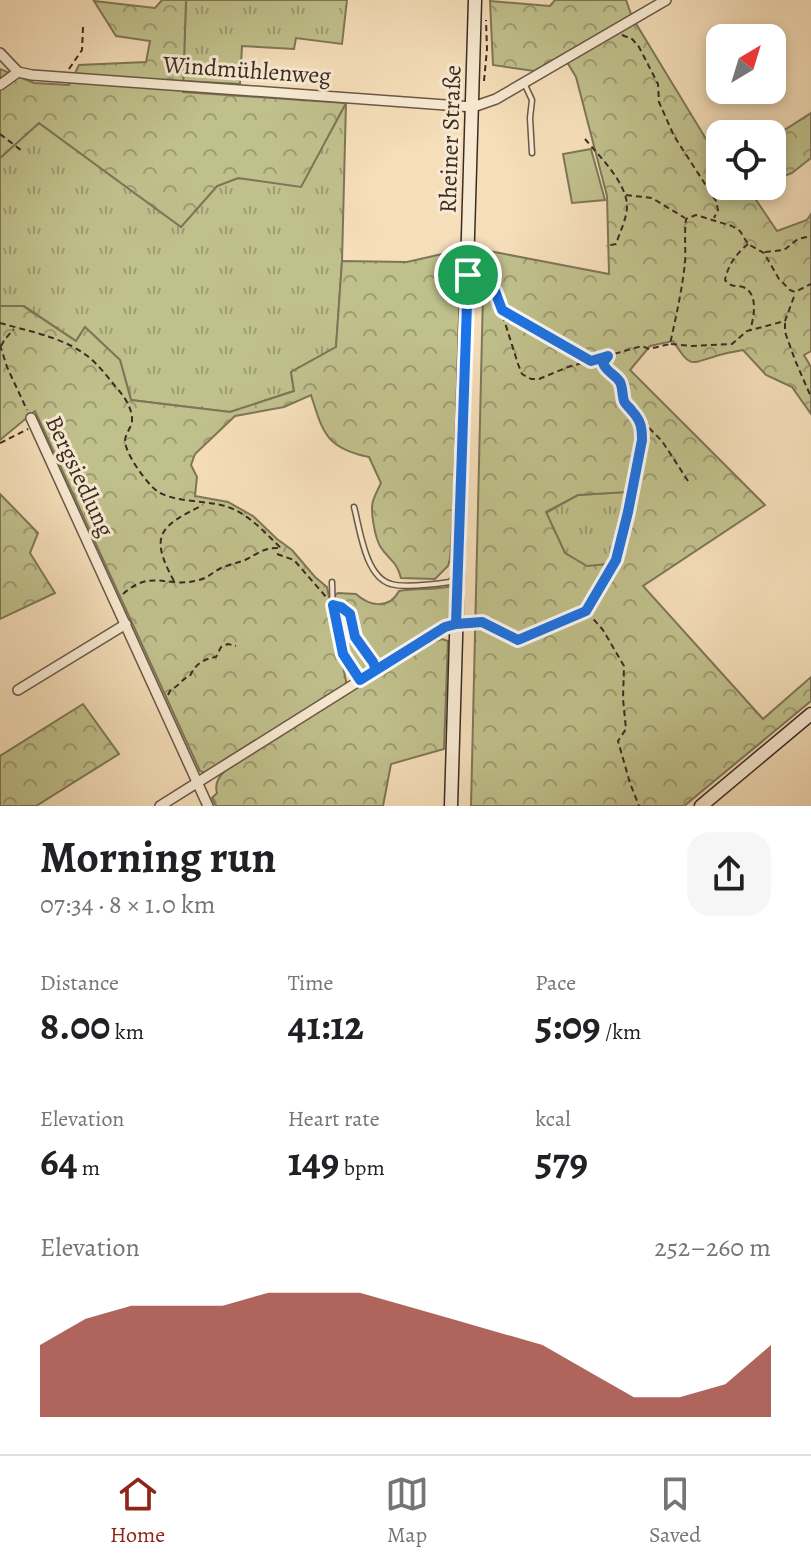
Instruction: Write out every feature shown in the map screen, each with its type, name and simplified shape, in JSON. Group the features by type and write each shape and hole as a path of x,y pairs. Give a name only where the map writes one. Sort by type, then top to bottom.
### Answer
{"main road":[{"name":"Rheiner Straße","path":"451,806 468,275 477,105 475,0"},
{"path":"701,806 811,714"}],"street":[{"path":"477,105 496,99 666,0"},
{"path":"0,53 18,72 0,85"},
{"name":"Windmühlenweg","path":"18,72 477,105"},
{"name":"Bergsiedlung","path":"33,422 208,806"},
{"path":"18,690 126,624"},
{"path":"160,806 445,627 456,624"}],"lane":[{"path":"524,82 532,100 532,153"},
{"path":"354,507 369,563 377,577 392,585 419,585 450,582 459,571"},
{"path":"332,582 333,605 343,654 360,680"}],"path":[{"path":"477,105 487,49 486,11"},
{"path":"63,76 82,50 83,27"},
{"path":"615,30 632,39 639,47 658,84 659,102 674,136 716,201 718,210 712,220"},
{"path":"0,134 22,151"},
{"path":"585,139 617,178 626,195 626,217 616,244 606,246"},
{"path":"626,195 652,198 686,219"},
{"path":"686,219 696,215 740,231 748,244 764,253 779,279 795,292"},
{"path":"670,344 685,260 686,219"},
{"path":"764,253 784,250 798,239 811,236"},
{"path":"748,244 730,263 725,280 730,286 750,291 755,308 749,331"},
{"path":"468,275 476,276 495,291 522,374 531,379 642,346 649,349 670,344 732,344 749,331 785,321"},
{"path":"795,292 811,284"},
{"path":"795,292 785,321 785,332 811,397"},
{"path":"502,310 616,378 622,387 623,400 662,441 690,484"},
{"path":"0,323 67,345 85,354 102,370 130,408 133,421 125,441 128,452 158,492 226,506 248,516 281,548 270,547 257,552 206,578 183,583 146,580 133,585 115,601"},
{"path":"0,346 16,327"},
{"name":"Bergsiedlung","path":"0,346 33,422"},
{"path":"605,369 603,363 608,356"},
{"path":"456,624 482,622 518,640 586,611 616,560 642,440 638,418"},
{"path":"0,443 33,422"},
{"path":"174,582 161,553 164,529 176,518 205,503"},
{"path":"277,554 294,560 333,605 350,614 355,637 376,670"},
{"path":"586,611 603,630 624,666 626,729 618,741 639,806"},
{"path":"161,700 190,676 205,658 216,657 221,647 228,644 236,646"}],"green space":[{"path":"162,0 186,0 183,92 346,103 301,187 238,178 217,186 181,227 39,123 0,158 0,69 34,83 69,85 79,65 146,62 150,41 116,36 94,1 155,8"},
{"path":"186,0 347,0 342,44 296,38 294,49 242,46 240,84 183,81"},
{"path":"555,0 626,0 632,17 534,71 493,65 490,1 550,6"},
{"path":"635,22 706,139 706,200 756,200 777,231 807,220 811,214 811,351 804,355 811,367 811,414 792,387 766,375 743,350 691,362 673,341 650,346 630,370 765,505 643,586 763,719 811,677 811,701 684,806 471,806 484,250 609,274 607,196 576,77 567,62","holes":["626,492 608,564 587,566 565,553 546,512 578,495"]},
{"path":"346,103 342,261 336,347 291,372 294,391 230,412 131,400 120,360 85,327 76,341 24,306 0,306 0,158 39,123 181,227 217,186 238,178 301,186"},
{"path":"811,113 811,158 786,175 786,129"},
{"path":"591,149 605,200 572,203 563,154"},
{"path":"464,249 450,559 448,566 435,579 401,578 376,537 372,505 381,483 369,457 343,449 328,437 311,395 284,407 235,416 195,454 191,465 197,477 195,496 228,502 253,516 292,550 327,587 346,681 346,684 205,773 200,771 35,411 0,440 0,306 23,306 76,341 85,327 120,360 131,400 230,412 294,391 291,372 336,347 342,261 407,262"},
{"path":"626,492 608,564 587,567 565,553 546,513 578,495"},
{"path":"0,494 38,533 30,553 55,593 0,619"},
{"path":"451,586 449,620 445,624 369,669 360,670 352,663 341,634 335,595 356,594 379,604 390,601 399,591"},
{"path":"442,639 448,641 444,749 391,764 383,806 216,806 212,798 217,793 218,780 226,770 424,645"},
{"path":"83,704 119,754 36,806 0,806 0,756"}],"route":[{"path":"468,275 456,624 445,627 376,670 355,637 350,614 333,605 343,654 360,680 445,627 464,622 482,622 518,640 586,611 616,560 642,430 638,418 623,400 621,384 605,369 603,363 608,356 591,361 502,310 489,284 468,275"}]}
